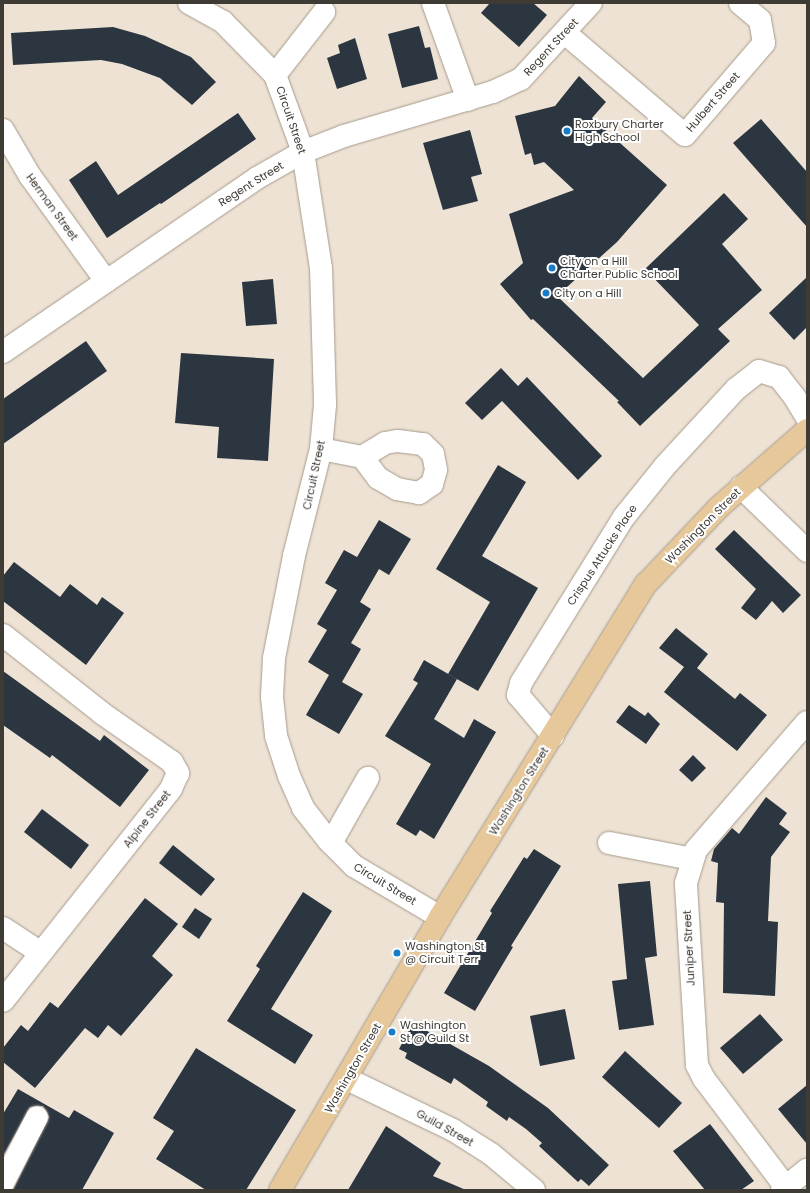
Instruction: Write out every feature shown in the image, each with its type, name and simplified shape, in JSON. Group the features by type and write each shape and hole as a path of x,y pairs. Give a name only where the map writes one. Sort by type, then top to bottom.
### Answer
{"main road":[{"name":"Washington Street","path":"280,1190 347,1079 440,917 646,584 687,539 741,487 807,430"}],"street":[{"name":"Circuit Street","path":"190,3 223,22 275,75 303,152 321,268 325,405 321,449 274,658 272,697 276,736 289,776 303,808 331,843 354,866 440,917"},
{"path":"433,3 468,100"},
{"name":"Regent Street","path":"3,352 257,178 303,152 344,136 493,92 521,79 565,33 591,3"},
{"name":"Hulbert Street","path":"565,33 686,135 764,43 760,20 740,3"},
{"path":"275,75 324,12"},
{"name":"Herman Street","path":"3,130 30,176 106,281"},
{"name":"Crispus Attucks Place","path":"553,736 518,695 521,683 624,517 656,477 736,389 759,371 779,377 794,396 807,418"},
{"path":"321,449 362,457"},
{"path":"741,487 807,551"},
{"name":"Alpine Street","path":"3,635 103,714 172,762 178,773 171,789 3,1001"},
{"name":"Juniper Street","path":"785,1189 704,1079 697,1065 686,883 692,859 707,838 807,722"},
{"path":"331,843 368,778"},
{"path":"609,843 692,859"},
{"path":"3,928 41,953"},
{"name":"Guild Street","path":"347,1079 453,1130 491,1154 534,1190"},
{"path":"3,1183 37,1117"},
{"path":"785,1189 807,1170"}],"building":[{"path":"490,3 533,3 547,15 519,47 481,13"},
{"path":"419,26 425,48 430,47 438,79 402,88 388,34"},
{"path":"113,27 145,36 191,57 216,82 192,105 160,78 122,64 101,60 13,65 11,33"},
{"path":"355,38 367,79 337,89 327,58 340,53 338,45"},
{"path":"579,76 606,102 592,118 667,185 617,242 557,296 643,378 699,325 645,269 724,193 748,219 722,244 762,290 718,329 730,341 640,426 617,402 619,401 533,319 531,320 500,284 523,263 509,214 574,190 544,162 534,165 531,153 525,155 515,116 555,106"},
{"path":"238,113 256,139 161,204 160,203 107,238 69,180 96,161 118,195"},
{"path":"761,119 807,172 807,227 733,143"},
{"path":"470,130 482,174 471,177 478,201 443,210 423,143"},
{"path":"807,277 807,327 794,340 769,313"},
{"path":"273,279 277,324 246,326 242,282"},
{"path":"86,341 107,371 3,444 3,399"},
{"path":"181,353 274,359 268,461 217,458 219,427 175,423"},
{"path":"501,368 518,386 527,377 602,456 578,480 502,401 482,420 465,403"},
{"path":"498,465 526,482 482,556 538,588 478,691 448,674 490,602 436,569"},
{"path":"379,520 411,539 389,575 379,569 360,602 371,609 351,643 361,649 342,682 363,694 339,734 306,715 329,675 308,662 327,630 317,624 337,590 325,583 344,550 357,557"},
{"path":"734,530 801,595 783,613 772,601 756,620 741,608 756,589 715,549"},
{"path":"14,562 60,597 70,584 97,605 102,597 124,613 86,665 3,601 3,576"},
{"path":"676,628 708,654 697,668 735,699 740,693 767,715 737,751 664,692 684,667 659,648"},
{"path":"424,660 457,679 434,719 464,738 474,719 496,732 434,839 420,830 416,836 396,824 431,764 385,736 418,683 413,680"},
{"path":"3,671 100,741 104,735 149,770 120,807 52,755 50,758 3,725"},
{"path":"629,705 645,716 648,712 660,724 646,744 616,722"},
{"path":"693,755 706,768 692,782 679,770"},
{"path":"766,797 787,813 779,824 790,832 771,857 768,921 778,922 775,996 723,993 724,903 716,902 718,863 711,861 714,849 732,828 739,834"},
{"path":"42,809 89,845 71,869 24,832"},
{"path":"173,845 215,879 201,896 159,863"},
{"path":"534,849 561,866 511,946 513,947 475,1011 444,993 492,913 490,911 524,857 527,859"},
{"path":"650,881 657,956 645,958 654,1025 619,1030 612,981 627,979 618,884"},
{"path":"303,892 332,911 271,1009 313,1035 295,1064 227,1021 260,969 256,966"},
{"path":"145,898 178,924 152,956 173,975 121,1036 108,1025 98,1038 85,1028 35,1088 3,1062 3,1048 21,1025 28,1031 50,1002 58,1008"},
{"path":"195,908 212,919 199,939 182,927"},
{"path":"565,1009 575,1059 540,1066 530,1016"},
{"path":"760,1014 783,1040 743,1074 720,1048"},
{"path":"413,1023 489,1066 548,1108 609,1165 589,1186 581,1179 578,1182 539,1146 542,1143 526,1129 509,1117 507,1121 486,1106 488,1102 454,1078 451,1084 405,1058 407,1053 399,1049"},
{"path":"196,1048 296,1110 246,1190 206,1190 156,1159 174,1131 153,1118"},
{"path":"625,1051 682,1103 659,1128 602,1077"},
{"path":"807,1085 807,1144 778,1109"},
{"path":"18,1089 69,1118 74,1110 114,1133 82,1190 13,1190 49,1117 43,1106 30,1107 3,1156 3,1114"},
{"path":"710,1124 754,1181 741,1190 705,1190 673,1151"},
{"path":"386,1126 441,1163 433,1176 466,1190 348,1190"}],"place":[{"name":"Roxbury Charter High School","path":"567,131"},
{"name":"City on a Hill Charter Public School","path":"552,268"},
{"name":"City on a Hill","path":"546,293"},
{"name":"Washington St @ Circuit Terr","path":"397,953"},
{"name":"Washington St @ Guild St","path":"392,1032"}]}
